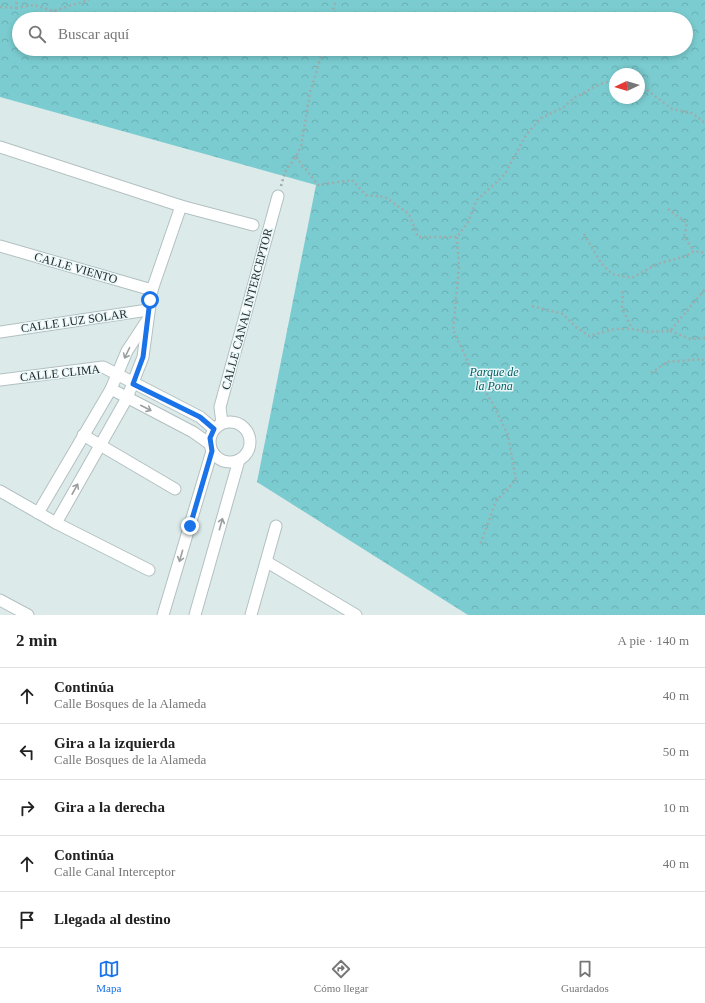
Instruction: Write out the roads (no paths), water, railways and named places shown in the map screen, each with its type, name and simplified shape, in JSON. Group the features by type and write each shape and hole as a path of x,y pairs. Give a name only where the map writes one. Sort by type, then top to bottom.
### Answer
{"street":[{"path":"0,147 181,206 253,225"},
{"name":"CALLE CANAL INTERCEPTOR","path":"218,426 220,407 278,196"},
{"path":"56,523 127,398 133,384 143,357 152,290 181,206"},
{"name":"CALLE VIENTO","path":"0,246 152,290"},
{"path":"38,513 83,435 112,390 128,350 148,315"},
{"name":"CALLE LUZ SOLAR","path":"0,332 148,315"},
{"name":"CALLE CLIMA","path":"0,380 103,367 117,376 218,426"},
{"path":"112,390 193,432 211,448 216,456 227,462 239,460"},
{"path":"164,615 211,448 210,438 218,426 235,422 246,430 249,436 248,450 239,460 194,615"},
{"path":"83,435 175,489"},
{"path":"0,491 56,523 149,570"},
{"path":"252,615 276,526"},
{"path":"267,562 356,615"},
{"path":"0,600 28,615"}],"park label":[{"name":"Parque de la Pona","path":"494,379"}]}
